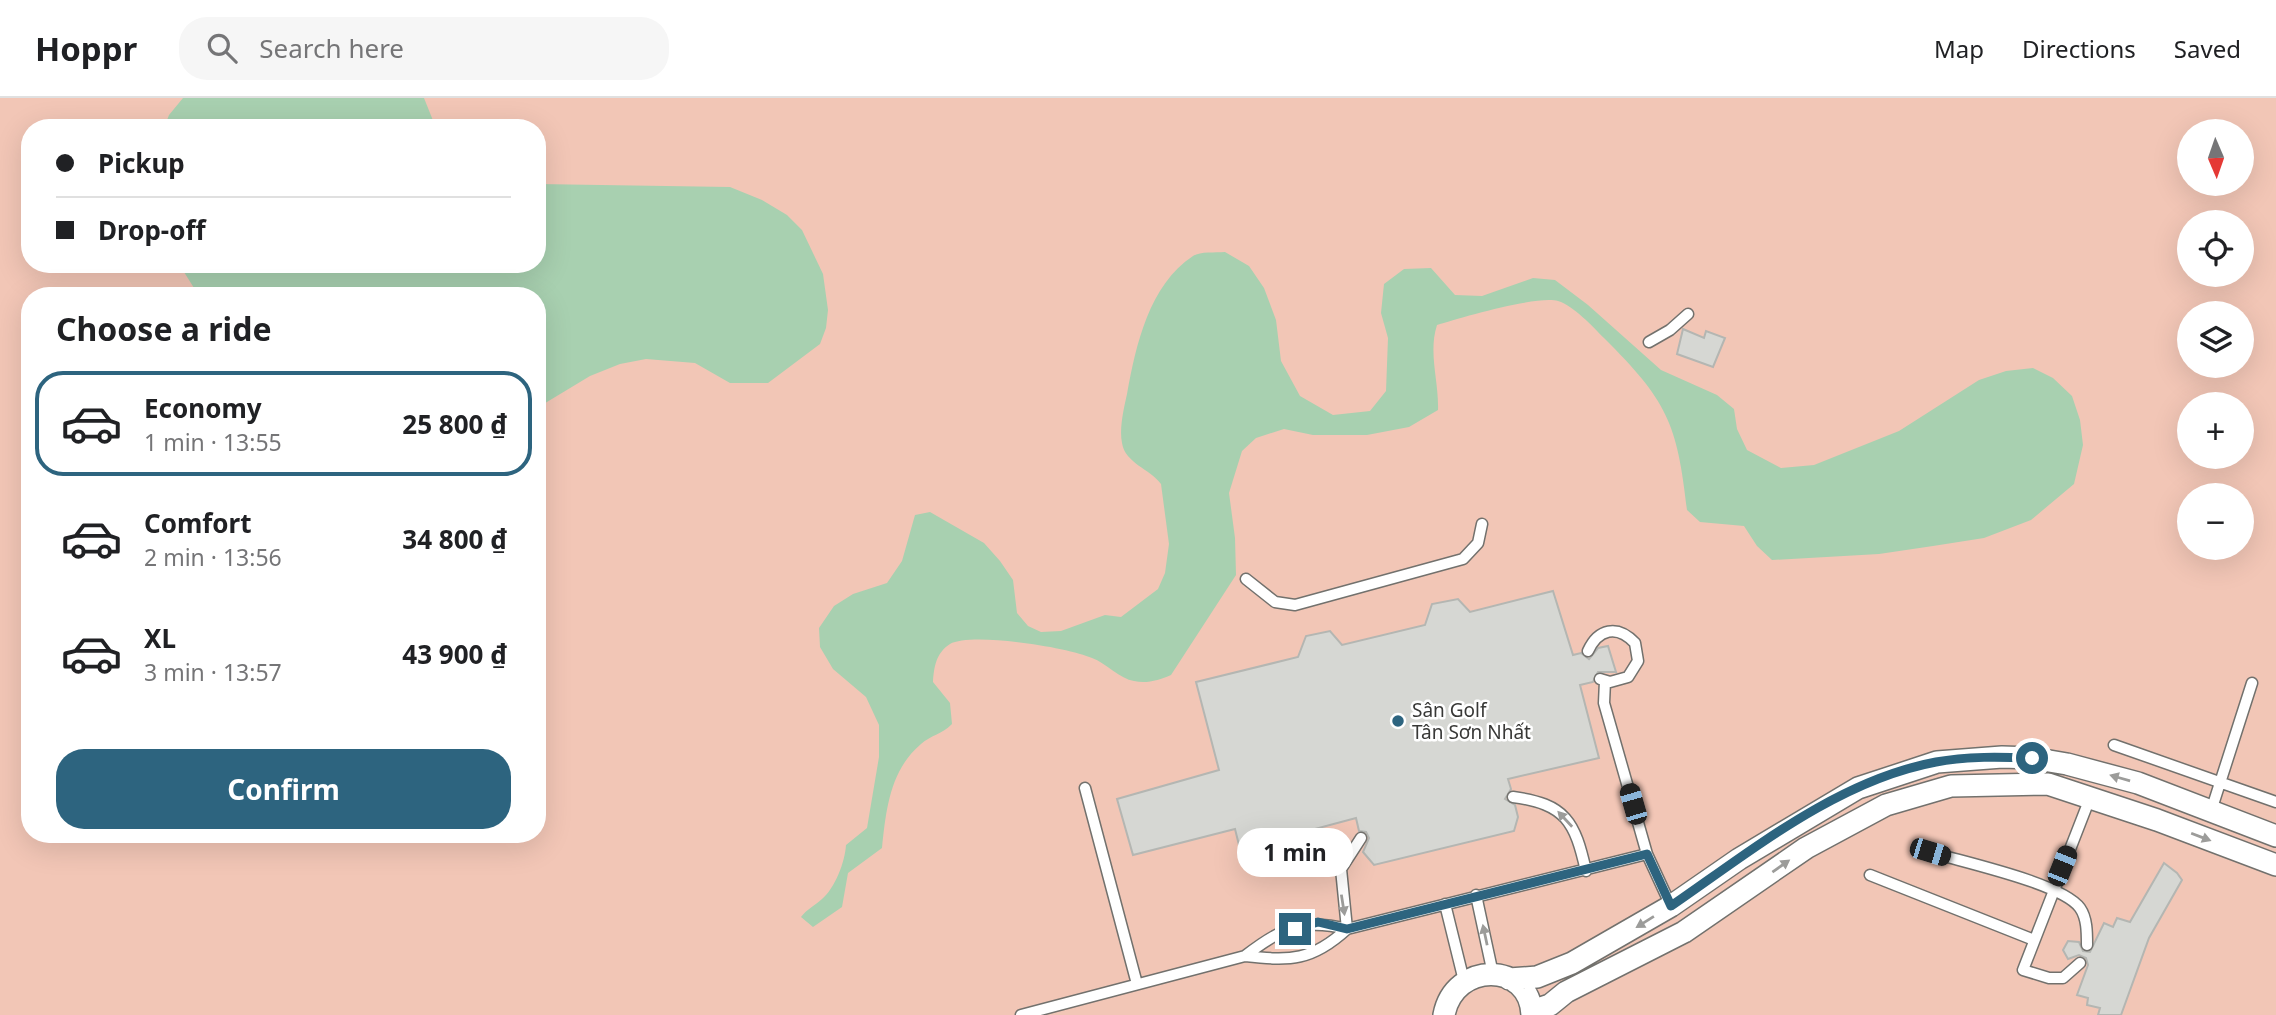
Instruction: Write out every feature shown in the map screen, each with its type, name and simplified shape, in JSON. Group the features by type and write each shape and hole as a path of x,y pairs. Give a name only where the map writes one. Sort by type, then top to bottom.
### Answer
{"street":[{"path":"2001,785 2002,757"},
{"path":"1441,1011 1464,981 1553,973 1671,906 1732,863 1858,788 1889,775 1937,762 2002,757 2067,764 2167,794 2276,836"},
{"path":"1501,977 1524,992 1532,1013 1550,1005 1566,992 1684,932 1806,848 1886,805 1951,786 2048,785 2157,820 2276,865"},
{"path":"2157,820 2167,794"},
{"path":"1732,863 1749,887"}],"lane":[{"path":"1648,342 1670,330 1688,314"},
{"path":"1246,579 1275,602 1295,605 1452,564 1470,554 1478,543 1482,524"},
{"path":"1588,651 1593,639 1610,631 1620,632 1635,643 1638,652 1634,670 1619,681 1603,680 1604,703 1647,854 1671,906"},
{"path":"2211,811 2252,683"},
{"path":"2114,746 2276,802"},
{"path":"1084,788 1136,984"},
{"path":"1513,797 1535,800 1566,816 1578,834 1586,871"},
{"path":"2080,963 2063,978 2049,978 2023,970 2090,798"},
{"path":"1347,929 1341,869 1360,838"},
{"path":"1930,852 2053,889 2079,907 2087,927 2087,944"},
{"path":"1245,956 1272,935 1318,922 1347,929 1647,854"},
{"path":"1870,875 2034,940"},
{"path":"1476,895 1501,977"},
{"path":"1445,904 1464,981"},
{"path":"1021,1015 1245,956 1283,960 1324,950 1347,929"}],"shaded area":[{"name":"Sân Golf Tân Sơn Nhất","path":"0,98 2276,98 2276,1015 0,1015"},
{"path":"183,98 424,98 432,119 167,119"},
{"path":"546,184 730,187 762,200 787,215 802,230 823,274 828,310 826,328 820,344 768,383 730,383 695,363 646,359 620,364 590,376 546,403 546,287 193,287 185,273 546,273"},
{"path":"1225,252 1249,266 1264,288 1276,320 1281,361 1300,396 1333,415 1370,411 1386,391 1388,338 1381,313 1384,284 1404,269 1431,268 1455,295 1482,296 1533,278 1555,280 1588,305 1661,370 1717,395 1734,409 1737,429 1747,450 1781,468 1814,465 1899,431 1979,380 2006,371 2033,368 2053,378 2072,396 2080,420 2083,445 2074,484 2031,520 1984,538 1879,554 1772,560 1757,546 1744,526 1700,522 1687,510 1679,455 1673,434 1655,397 1625,360 1570,307 1558,301 1534,301 1437,325 1434,357 1438,410 1409,427 1367,435 1313,435 1284,429 1256,438 1242,451 1229,493 1235,538 1236,575 1171,675 1153,681 1134,681 1097,660 1080,654 1020,642 961,641 945,648 937,661 933,682 950,703 952,724 921,744 902,766 891,791 882,848 848,873 842,907 813,927 801,917 827,894 844,859 846,845 867,828 879,757 879,725 866,697 833,669 820,647 819,628 834,606 853,594 887,583 902,561 915,515 930,512 984,543 1013,580 1017,613 1028,626 1041,632 1061,631 1105,615 1121,617 1158,589 1165,573 1169,544 1161,484 1124,450 1122,418 1140,336 1155,299 1178,268 1193,256"}],"building":[{"path":"1683,329 1704,338 1706,331 1725,338 1713,367 1677,354"},
{"name":"Sân Golf Tân Sơn Nhất","path":"1553,591 1573,655 1581,653 1589,659 1598,648 1608,646 1616,672 1598,672 1593,682 1580,685 1599,758 1508,779 1511,789 1505,799 1515,805 1518,817 1514,831 1374,865 1363,852 1369,838 1366,832 1359,831 1356,818 1240,849 1235,829 1133,855 1117,799 1219,770 1196,682 1298,657 1306,636 1330,631 1342,645 1425,625 1432,604 1458,599 1470,612"},
{"path":"2164,863 2182,880 2149,938 2121,1015 2098,1015 2100,1008 2087,1005 2088,998 2077,995 2088,965 2086,958 2079,955 2068,959 2063,950 2068,941 2079,942 2083,951 2090,952 2104,923 2113,927 2117,918 2130,922"}],"place":[{"name":"Sân Golf Tân Sơn Nhất","path":"1398,721"}],"route":[{"path":"1295,929 1318,922 1347,929 1647,854 1671,906 1799,821 1858,788 1889,775 1937,762 2002,757 2032,758"}]}
